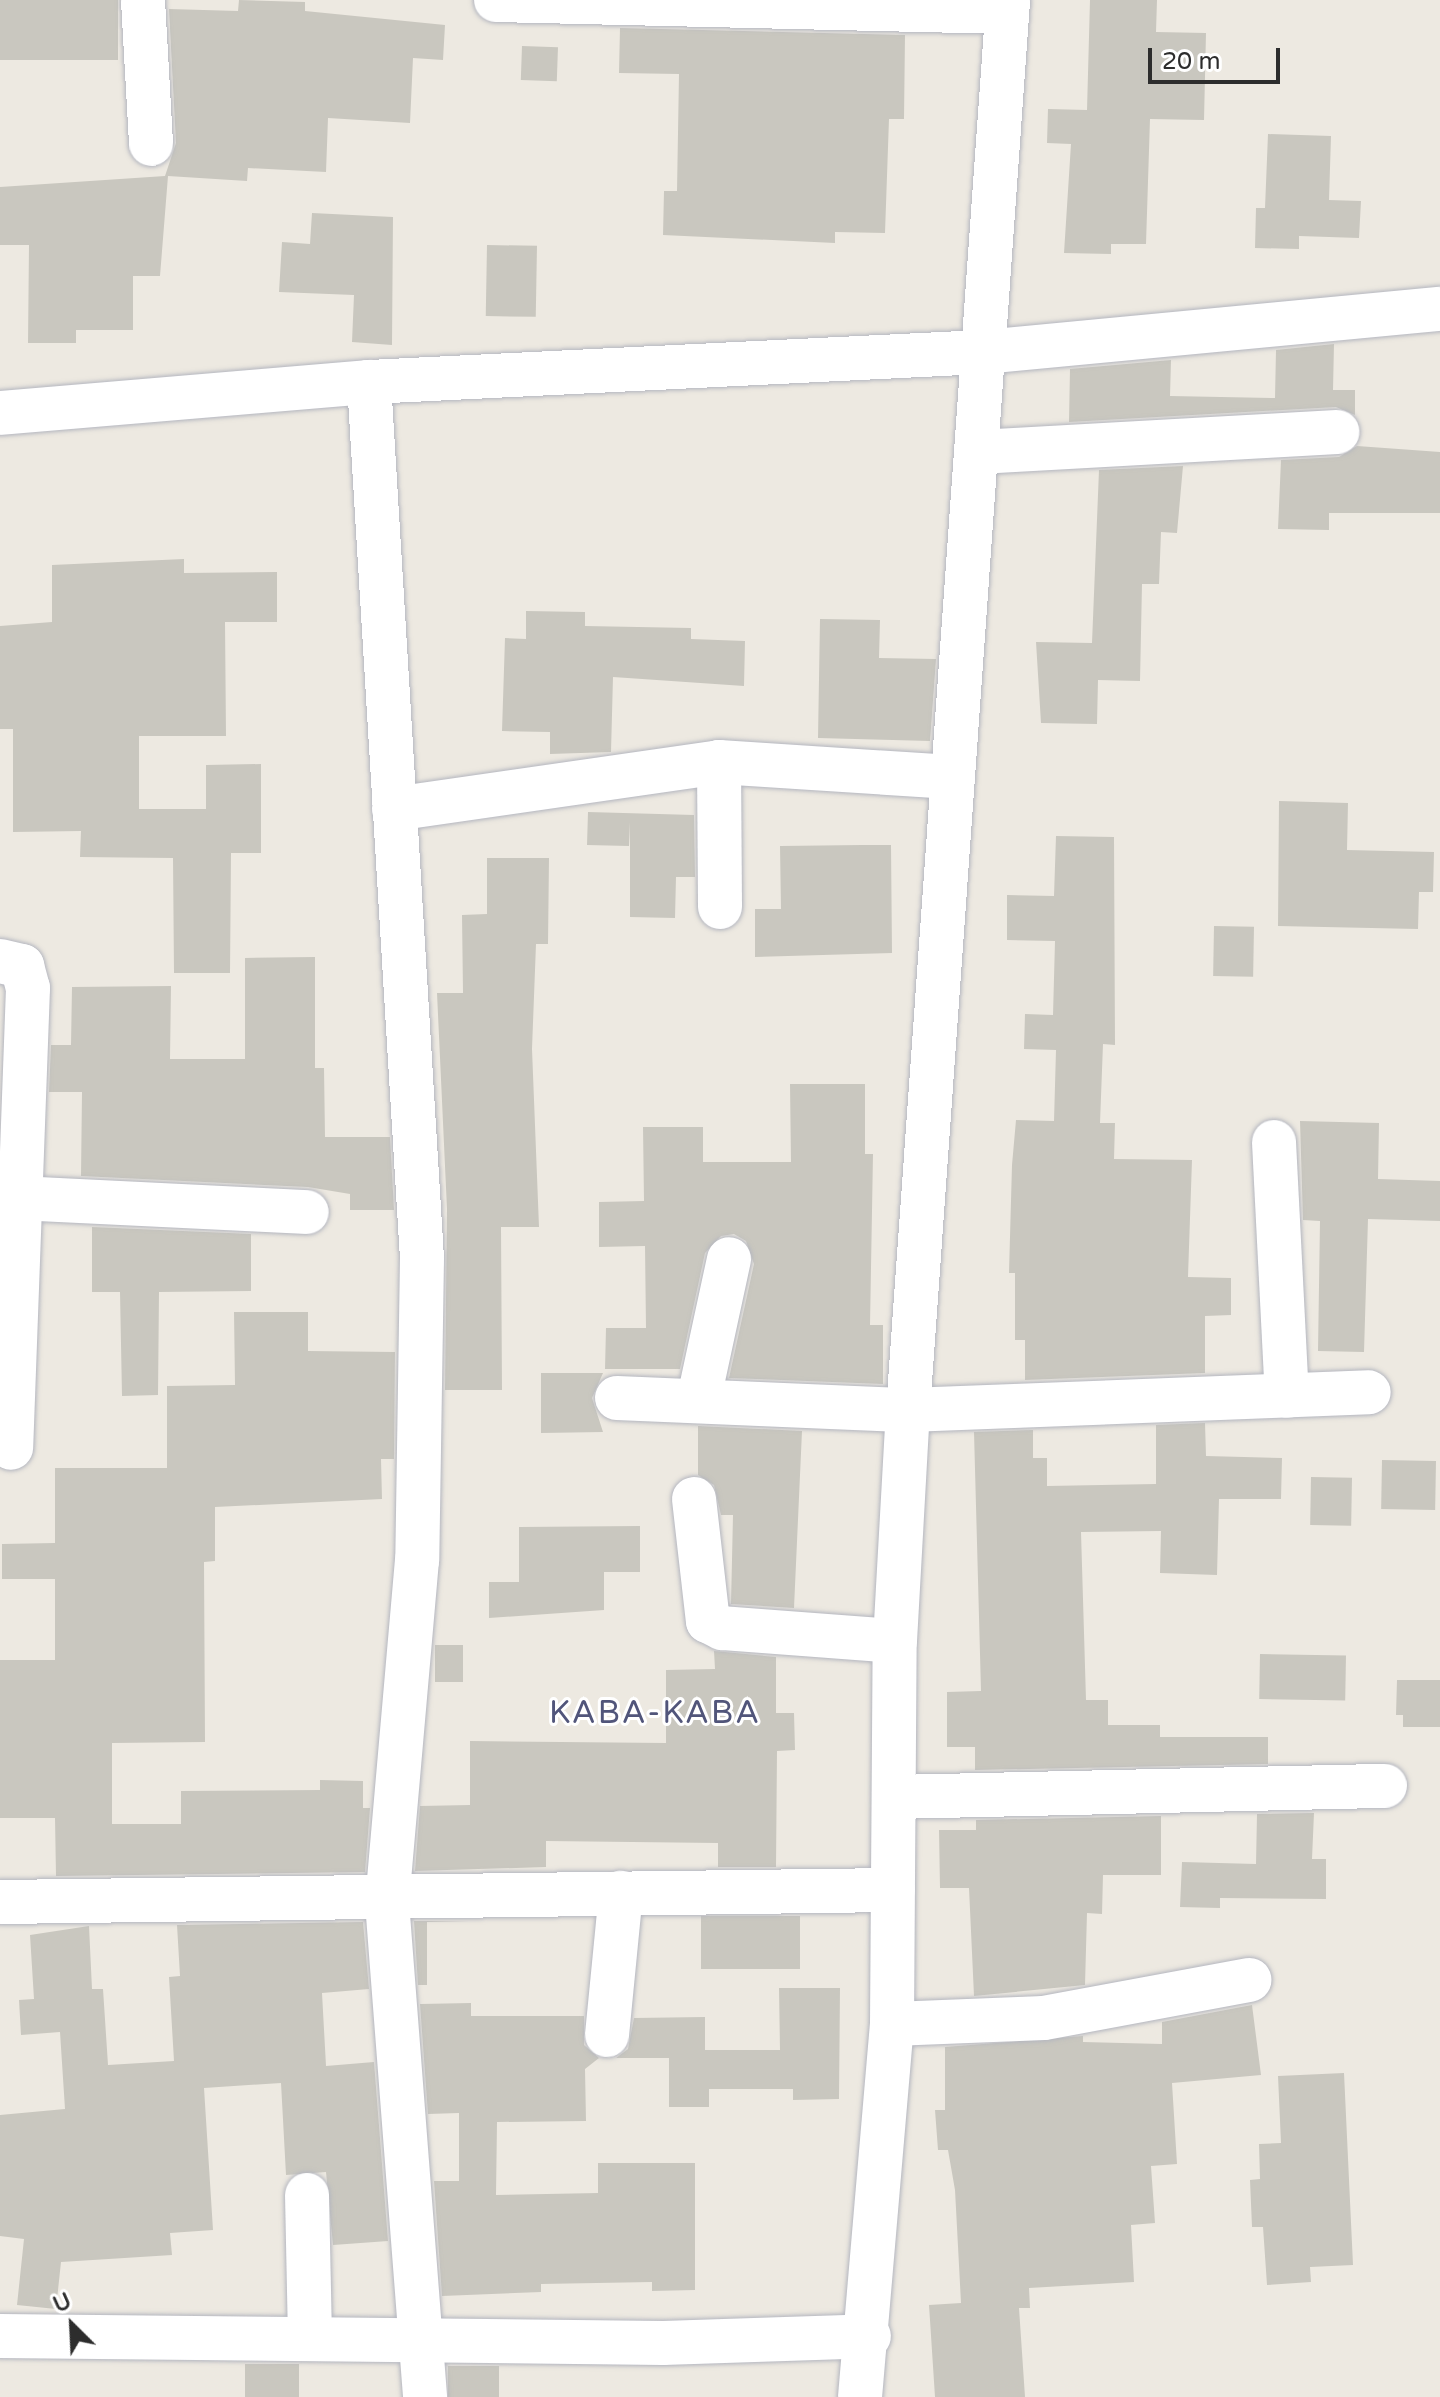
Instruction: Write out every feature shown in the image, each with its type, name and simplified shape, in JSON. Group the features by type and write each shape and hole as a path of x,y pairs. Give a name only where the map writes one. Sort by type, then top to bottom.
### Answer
{"street":[{"path":"143,0 151,144"},
{"path":"496,0 1008,6 908,1410 895,1641 892,2024 869,2336 860,2397"},
{"path":"0,413 369,382 983,352 1440,309"},
{"path":"369,382 422,1258 417,1560 387,1902 417,2342 425,2397"},
{"path":"978,452 1337,432"},
{"path":"394,809 719,762 952,777"},
{"path":"719,762 720,907"},
{"path":"0,961 22,966 28,988 19,1198 9,1252 11,1448"},
{"path":"1274,1142 1287,1396"},
{"path":"19,1198 307,1212"},
{"path":"699,1398 729,1259"},
{"path":"617,1398 699,1398 908,1410 1369,1392"},
{"path":"694,1499 708,1621 722,1628 895,1641"},
{"path":"894,1797 1385,1786"},
{"path":"0,1902 387,1902 621,1893 893,1890"},
{"path":"607,2035 621,1893"},
{"path":"892,2024 1044,2018 1250,1980"},
{"path":"307,2195 310,2336"},
{"path":"0,2336 310,2336 417,2342 869,2336"}],"building":[{"path":"0,0 118,0 118,60 0,60"},
{"path":"239,0 305,2 305,11 445,25 443,60 413,58 410,123 328,118 326,172 248,168 247,181 168,176 160,276 133,276 133,330 76,330 76,343 28,343 29,245 0,245 0,187 165,176 176,143 169,9 238,11"},
{"path":"1090,0 1157,0 1156,32 1206,33 1204,120 1150,119 1146,244 1111,244 1111,254 1064,253 1071,144 1047,143 1048,109 1087,110"},
{"path":"620,28 905,35 904,119 889,119 885,233 835,232 835,243 663,235 664,191 677,191 679,74 619,73"},
{"path":"522,46 558,47 557,81 521,80"},
{"path":"1268,134 1331,136 1329,200 1361,201 1359,238 1299,236 1299,249 1255,248 1256,208 1265,208"},
{"path":"312,213 393,217 392,345 352,342 354,295 279,292 282,242 310,244"},
{"path":"487,245 537,246 536,317 486,316"},
{"path":"1334,344 1333,390 1355,390 1355,415 1336,407 1069,422 1070,369 1171,360 1170,396 1275,398 1276,350"},
{"path":"1357,446 1440,452 1440,513 1329,513 1329,530 1278,529 1281,460 1339,457"},
{"path":"1183,466 1177,533 1161,532 1159,584 1142,584 1140,681 1098,680 1097,724 1041,723 1036,642 1092,643 1099,470"},
{"path":"184,559 184,573 277,572 277,622 225,622 226,736 139,736 139,809 206,809 206,765 261,764 261,853 231,853 230,973 174,973 173,858 80,857 81,831 13,832 13,729 0,729 0,626 52,622 52,565"},
{"path":"526,611 585,612 585,626 691,628 691,639 745,641 744,686 613,677 611,752 550,754 550,732 502,731 505,638 526,639"},
{"path":"820,619 880,620 879,658 936,659 930,741 818,738"},
{"path":"1279,801 1348,803 1347,850 1434,852 1433,892 1419,892 1418,929 1278,926"},
{"path":"588,812 694,815 695,877 676,877 675,918 630,917 630,822 629,846 587,845"},
{"path":"1056,836 1114,837 1115,1045 1103,1044 1100,1123 1115,1123 1114,1159 1192,1160 1188,1277 1231,1278 1231,1315 1205,1316 1205,1373 1025,1380 1025,1340 1015,1340 1015,1273 1009,1273 1012,1165 1016,1120 1054,1121 1056,1050 1024,1049 1025,1014 1053,1015 1055,941 1007,940 1007,895 1054,896"},
{"path":"891,845 892,953 755,957 755,909 781,909 780,846"},
{"path":"487,858 549,858 548,944 536,944 532,1049 539,1227 501,1227 502,1390 445,1390 447,1209 437,993 463,993 462,915 487,914"},
{"path":"1214,926 1254,927 1253,977 1213,976"},
{"path":"315,957 315,1068 324,1068 325,1137 390,1137 394,1210 350,1210 350,1194 308,1187 81,1176 82,1092 49,1092 51,1045 71,1045 72,987 171,986 170,1059 245,1059 245,958"},
{"path":"790,1084 865,1084 865,1154 873,1154 870,1325 883,1325 883,1384 729,1378 754,1264 746,1241 734,1234 721,1236 705,1253 680,1369 605,1369 606,1328 646,1328 645,1246 599,1247 599,1202 644,1201 643,1127 703,1127 703,1162 791,1162"},
{"path":"1300,1121 1379,1123 1378,1179 1440,1181 1440,1221 1368,1219 1364,1352 1318,1351 1320,1221 1303,1220"},
{"path":"92,1227 251,1234 251,1291 159,1292 158,1395 122,1396 120,1292 92,1292"},
{"path":"234,1312 308,1312 308,1351 395,1352 394,1459 381,1459 382,1499 215,1507 215,1561 204,1562 205,1742 112,1743 112,1824 181,1824 181,1791 320,1790 320,1780 363,1781 363,1808 370,1808 365,1872 56,1876 55,1818 0,1818 0,1660 55,1660 55,1579 2,1579 2,1544 55,1543 55,1468 167,1468 167,1386 235,1385"},
{"path":"541,1373 603,1373 592,1398 603,1432 541,1433"},
{"path":"1205,1423 1206,1456 1282,1458 1281,1499 1219,1499 1217,1575 1160,1573 1161,1531 1081,1532 1086,1700 1108,1700 1108,1725 1160,1725 1160,1737 1268,1737 1268,1764 975,1770 975,1747 947,1747 947,1692 981,1691 974,1432 1033,1430 1033,1458 1047,1458 1047,1486 1156,1484 1156,1425"},
{"path":"698,1426 802,1431 794,1608 731,1604 733,1515 721,1515 714,1485 698,1475"},
{"path":"1382,1460 1436,1461 1435,1510 1381,1509"},
{"path":"1311,1477 1352,1478 1351,1526 1310,1525"},
{"path":"640,1526 640,1572 604,1572 604,1610 489,1618 489,1582 519,1582 519,1527"},
{"path":"435,1645 463,1645 463,1682 435,1682"},
{"path":"714,1651 776,1657 776,1713 794,1713 795,1750 777,1751 776,1867 718,1867 718,1843 546,1841 546,1867 415,1871 420,1806 470,1805 470,1741 666,1743 666,1670 715,1669"},
{"path":"1260,1654 1346,1656 1345,1700 1259,1699"},
{"path":"1397,1680 1440,1680 1440,1727 1403,1727 1403,1715 1396,1715"},
{"path":"1314,1813 1312,1859 1326,1859 1326,1899 1220,1898 1220,1908 1180,1907 1182,1862 1256,1864 1257,1814"},
{"path":"1161,1816 1161,1875 1103,1875 1102,1914 1087,1913 1085,1985 974,1996 969,1888 940,1888 939,1830 976,1830 976,1820"},
{"path":"701,1916 800,1916 800,1969 701,1969"},
{"path":"414,1921 469,1921 427,1922 427,1985 418,1985"},
{"path":"363,1922 369,1989 322,1993 326,2066 374,2062 388,2241 333,2245 326,2172 286,2175 281,2083 204,2088 213,2230 170,2233 172,2255 61,2262 56,2309 17,2305 24,2239 0,2236 0,2115 65,2109 60,2032 21,2035 19,2000 34,1999 30,1935 89,1926 92,1989 103,1989 108,2065 174,2061 169,1977 180,1976 177,1925"},
{"path":"779,1988 840,1988 839,2099 793,2100 793,2089 709,2089 709,2107 669,2107 669,2058 616,2058 628,2049 634,2018 705,2017 705,2050 780,2050"},
{"path":"471,2003 471,2016 584,2016 584,2045 599,2058 585,2069 586,2121 497,2122 496,2195 598,2193 598,2163 695,2163 695,2290 652,2291 652,2282 541,2284 541,2292 442,2296 434,2181 459,2181 459,2113 428,2114 420,2004"},
{"path":"1252,2005 1261,2075 1172,2083 1177,2164 1151,2166 1155,2223 1131,2225 1134,2282 1029,2288 1030,2308 1019,2308 1025,2397 935,2397 929,2305 961,2303 955,2190 948,2150 938,2150 935,2110 945,2110 945,2047 1083,2036 1083,2042 1162,2044 1162,2022"},
{"path":"1344,2073 1353,2265 1310,2267 1311,2282 1267,2285 1263,2227 1252,2227 1250,2180 1260,2179 1259,2144 1281,2143 1278,2076"},
{"path":"245,2364 299,2364 299,2397 245,2397"},
{"path":"448,2366 499,2366 499,2397 448,2397"}],"district":[{"name":"KABA-KABA","path":"655,1713"}]}
